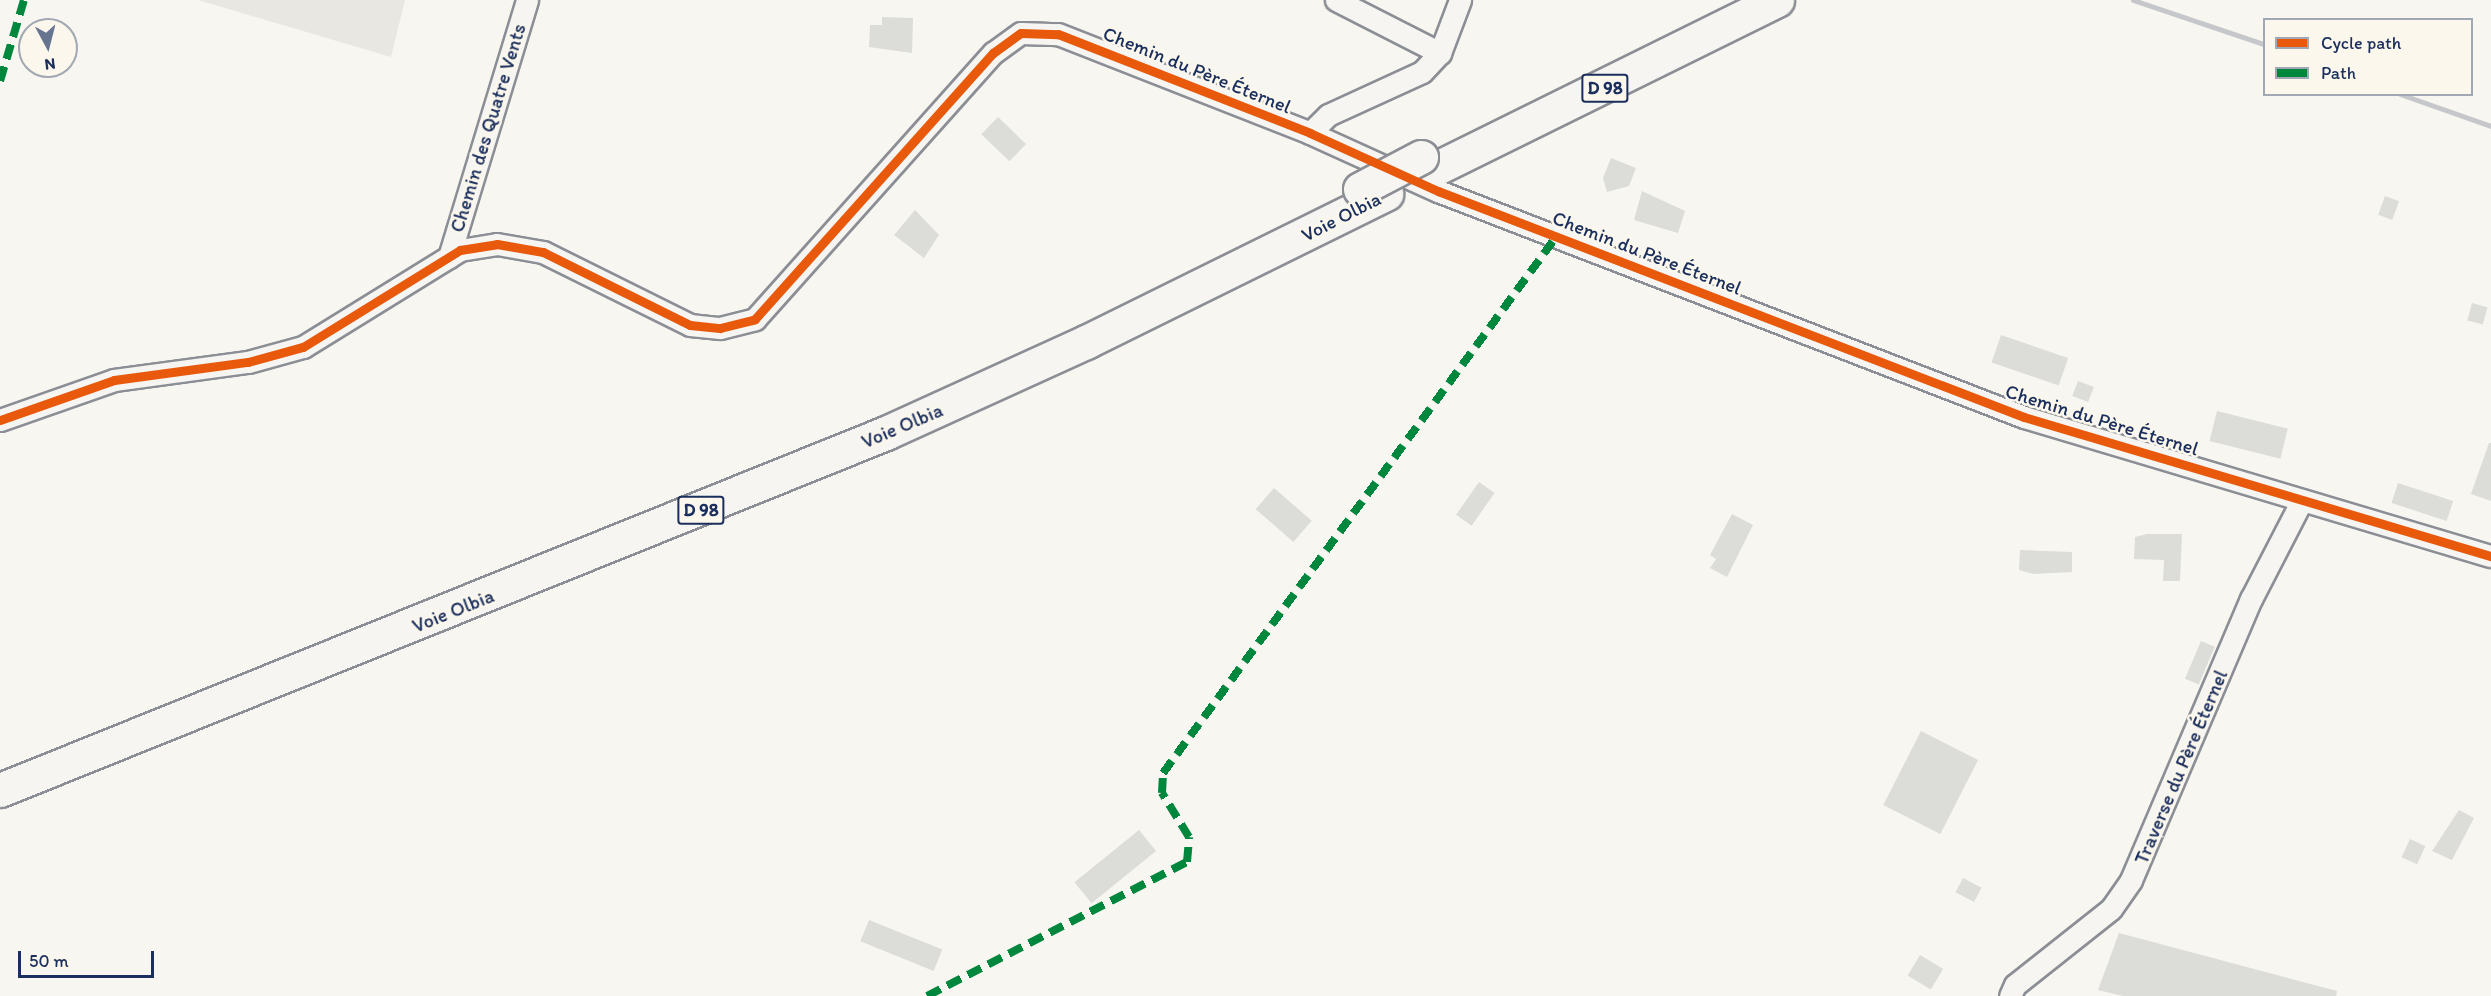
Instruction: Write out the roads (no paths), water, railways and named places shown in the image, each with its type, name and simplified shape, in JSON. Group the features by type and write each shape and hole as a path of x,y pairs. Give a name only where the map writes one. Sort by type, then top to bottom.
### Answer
{"highway":[{"name":"Voie Olbia","path":"0,790 886,433 1086,342 1738,0"},
{"name":"Voie Olbia","path":"1426,164 1777,0"},
{"name":"Voie Olbia","path":"0,771 791,456 961,383 1373,191"}],"street":[{"name":"Chemin des Quatre Vents","path":"449,257 527,0"},
{"path":"1336,0 1440,53"},
{"path":"1310,133 1328,115 1422,72 1440,53 1460,0"},
{"name":"Chemin du Père Éternel","path":"0,420 114,380 248,362 303,348 449,257 497,244 543,252 690,325 720,328 755,319 993,52 1021,33 1058,34 1310,133 1438,191 2024,417 2491,556"},
{"name":"Traverse du Père Éternel","path":"2010,996 2015,985 2110,909 2131,880 2162,818 2251,599 2302,500"}],"waterway":[{"path":"2133,0 2263,44"},
{"path":"2406,96 2491,126"}]}
